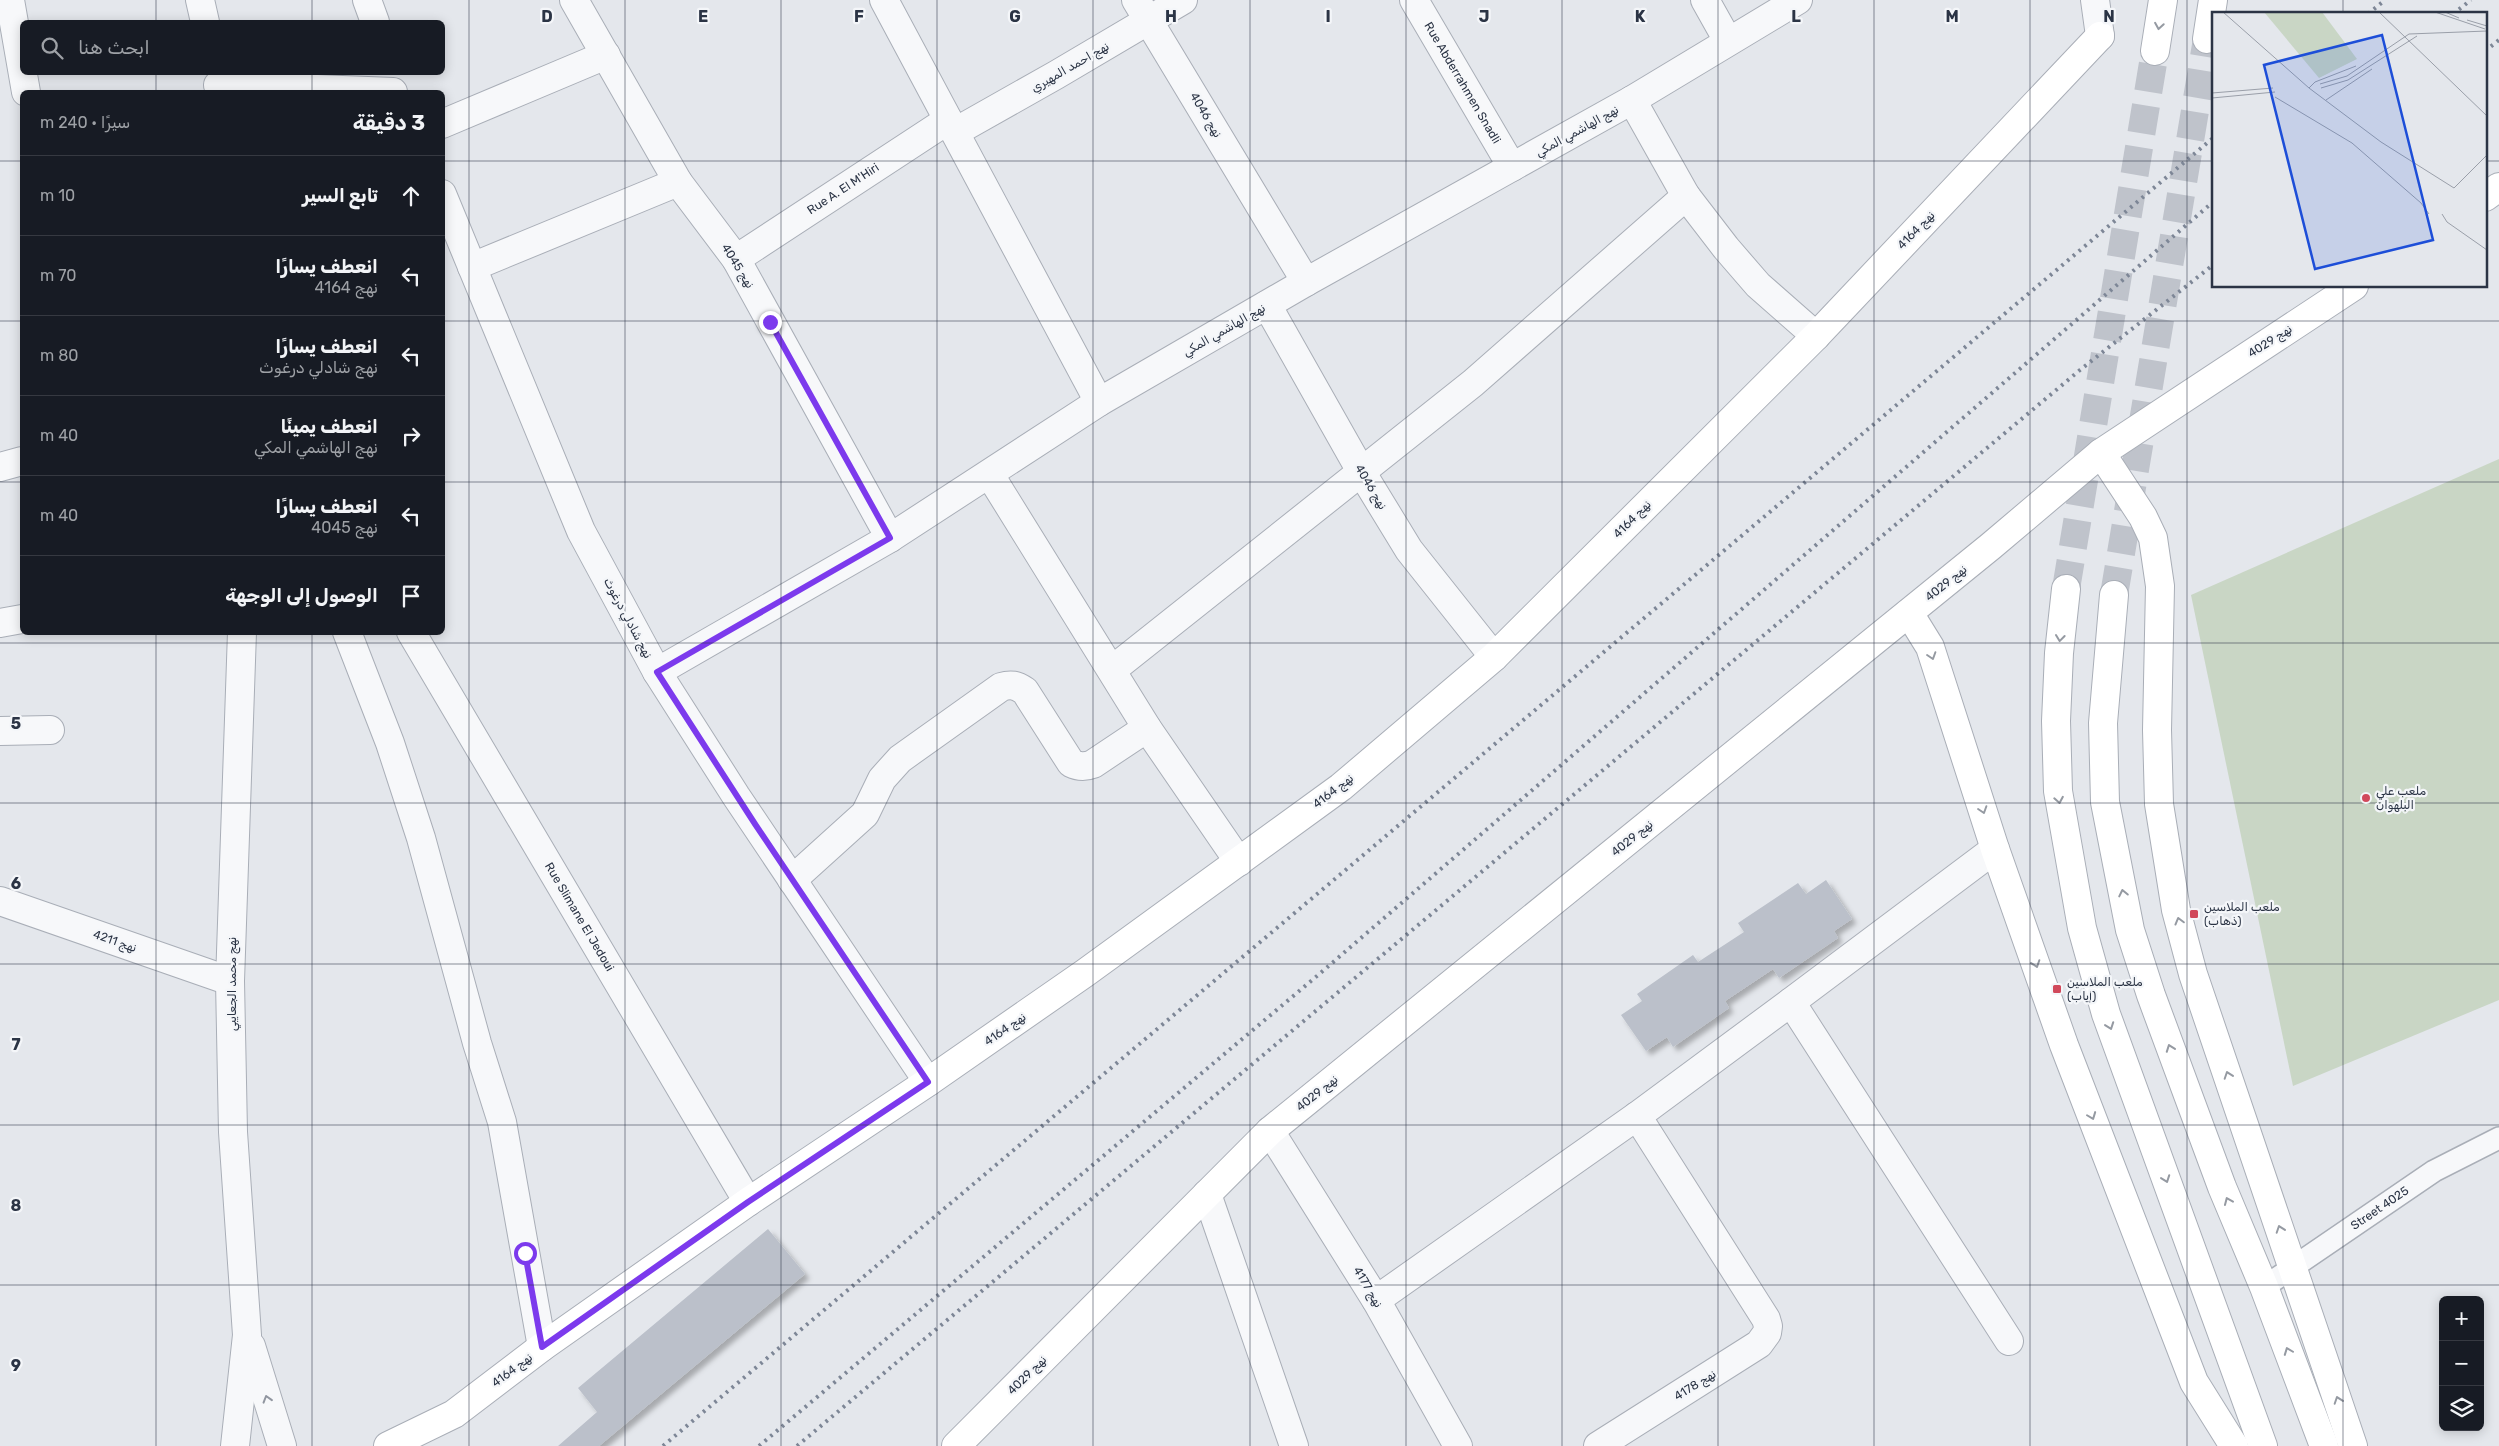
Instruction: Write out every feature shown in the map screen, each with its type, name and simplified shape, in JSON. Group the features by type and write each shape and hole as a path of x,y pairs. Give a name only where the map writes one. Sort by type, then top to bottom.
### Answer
{"street":[{"path":"10,0 20,58"},
{"path":"200,0 204,20"},
{"path":"366,0 374,20"},
{"path":"884,0 1099,402"},
{"name":"نهج احمد المهيري","path":"952,126 1143,11 1183,0"},
{"name":"Rue Abderrahmen Snadli","path":"1414,0 1512,167"},
{"path":"1705,0 1728,42"},
{"name":"نهج الهاشمي المكي","path":"657,672 890,538 990,475 1099,402 1306,282 1632,100 1798,0"},
{"name":"نهج 4164","path":"388,1446 454,1414 542,1347 748,1202 928,1082 1239,862 1340,787 1494,657 1816,336 2100,36 2095,0"},
{"path":"2155,51 2163,0"},
{"path":"2207,39 2213,0"},
{"name":"نهج 4045","path":"576,1 678,182 736,259 890,538"},
{"name":"نهج 4046","path":"1143,11 1306,282"},
{"path":"445,123 606,55"},
{"path":"23,75 26,90"},
{"path":"395,75 401,90"},
{"path":"218,83 354,90"},
{"path":"1632,100 1686,196 1758,285 1816,336"},
{"name":"Rue A. El M'Hiri","path":"736,259 952,126"},
{"path":"472,267 678,182"},
{"path":"2486,196 2499,187"},
{"path":"1112,670 1362,473 1472,383 1686,196"},
{"name":"نهج شادلي درغوث","path":"445,201 581,531 657,672 792,880 928,1082"},
{"name":"نهج 4029","path":"956,1446 1270,1131 1909,613 2101,453 2351,288"},
{"name":"نهج 4046","path":"1267,305 1362,473 1409,550 1494,657"},
{"path":"2101,453 2142,517 2153,538 2160,586 2157,730 2159,804 2176,910 2193,974 2353,1446"},
{"path":"990,475 1147,728 1239,862"},
{"path":"2066,589 2058,662 2056,721 2058,790 2082,928 2106,1014 2263,1446"},
{"path":"2114,595 2103,723 2105,802 2128,920 2151,995 2222,1187 2264,1287 2324,1446"},
{"path":"1909,613 1930,647 1995,849 2064,1044 2194,1382 2234,1446"},
{"path":"0,623 20,619"},
{"name":"نهج محمد الجعايبي","path":"234,1446 247,1335 233,1132 230,981 242,635"},
{"path":"348,635 390,743 421,838 477,1043 502,1122 542,1347"},
{"name":"Rue Slimane El Jedoui","path":"413,635 748,1202"},
{"path":"792,880 865,814 882,779 900,759 1001,687 1018,686 1025,691 1071,764 1077,766 1085,767 1093,764 1147,728"},
{"path":"0,730 50,730"},
{"path":"1376,1300 1637,1116 1995,849"},
{"name":"نهج 4211","path":"0,901 230,981"},
{"path":"1791,1002 2009,1341"},
{"name":"نهج 4178","path":"1598,1446 1759,1344 1765,1338 1768,1326 1761,1310 1637,1116"},
{"name":"نهج 4177","path":"1270,1131 1376,1300 1458,1446"},
{"path":"1207,1194 1294,1446"},
{"name":"نهج محمد الجعايبي","path":"247,1335 282,1446"},
{"name":"نهج 4164","path":"426,1446 454,1414"}],"lane":[{"name":"Street 4025","path":"2264,1287 2434,1171 2499,1138"}],"green space":[{"name":"ملعب علي البلهوان","path":"2499,459 2499,1000 2293,1086 2191,595"}],"building":[{"path":"1826,880 1852,919 1834,931 1838,938 1779,978 1773,969 1725,1001 1729,1008 1673,1047 1667,1037 1646,1051 1621,1015 1642,1001 1637,994 1693,955 1698,962 1744,932 1738,923 1798,883 1806,894"},
{"path":"768,1229 805,1274 599,1446 558,1446 597,1412 578,1388"}],"tunnel":[{"path":"2114,595 2207,39"},
{"path":"2066,589 2155,51"}],"railway":[{"path":"2370,12 2385,0"},
{"path":"2456,12 2471,0"},
{"path":"2486,50 2499,40"},
{"path":"663,1446 2212,139"},
{"path":"759,1446 1317,976 2212,203"},
{"path":"797,1446 2080,370 2212,266"}],"place":[{"name":"ملعب علي البلهوان","path":"2366,798"},
{"name":"ملعب الملاسين (ذهاب)","path":"2194,914"},
{"name":"ملعب الملاسين (إياب)","path":"2057,989"}],"route":[{"path":"525,1253 542,1347 748,1202 928,1082 755,824 657,672 890,538 770,322"}]}
